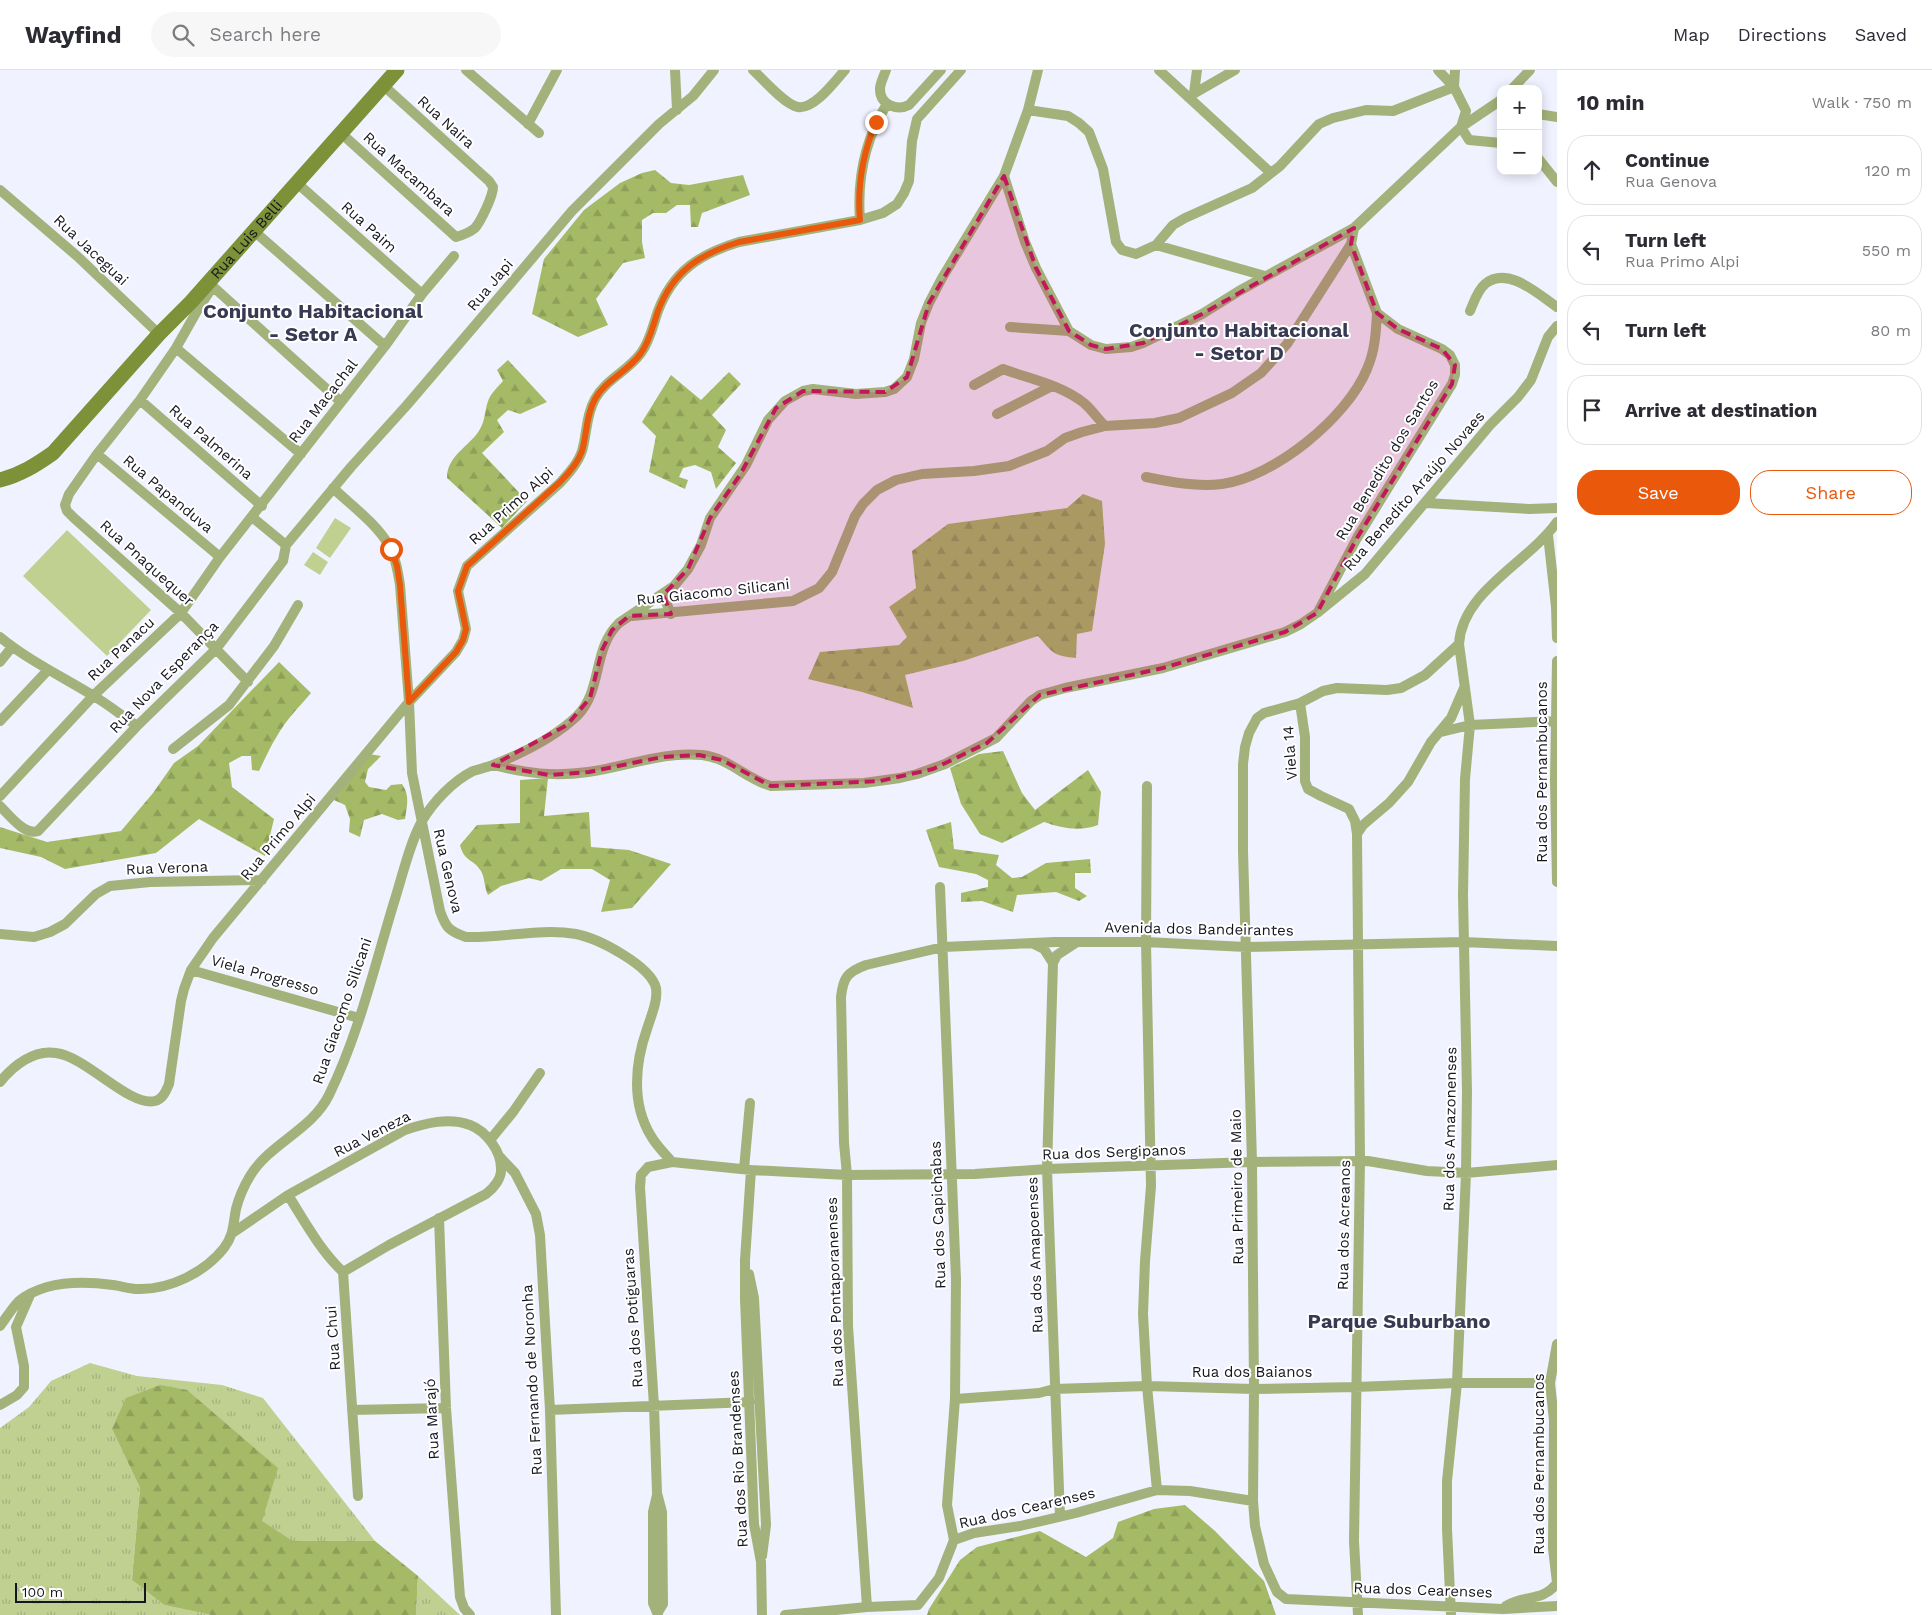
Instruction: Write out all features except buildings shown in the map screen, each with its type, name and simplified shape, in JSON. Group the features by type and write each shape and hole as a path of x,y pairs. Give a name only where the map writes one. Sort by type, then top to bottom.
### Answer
{"street":[{"name":"Rua Luis Belli","path":"0,480 33,467 52,453 159,334 211,284 254,231 398,70"},
{"path":"466,70 539,133"},
{"path":"528,124 557,70"},
{"path":"674,70 677,110"},
{"path":"705,80 708,70"},
{"name":"Rua Japi","path":"333,488 587,194 659,124 697,92 714,70"},
{"path":"753,70 787,102 797,107 805,106 822,96 845,70"},
{"path":"886,70 880,89 881,96 887,104 896,108 909,105 941,70"},
{"name":"Rua Primo Alpi","path":"0,1082 17,1065 36,1054 54,1052 69,1056 88,1066 130,1095 145,1101 156,1100 165,1094 169,1084 181,1001 191,970 213,938 409,702 456,652 463,640 466,629 458,591 467,566 572,469 582,450 595,398 602,389 641,354 664,298 674,280 695,262 722,247 739,242 860,220 883,213 897,204 909,181 912,141 917,119 961,70"},
{"path":"630,616 674,586 688,570 701,545 710,518 746,465 776,408 793,395 808,390 870,393 885,392 901,385 911,370 921,322 929,303 942,278 1004,176 1028,110 1038,70"},
{"path":"1158,70 1191,95 1271,173"},
{"path":"1191,95 1197,70"},
{"path":"1191,95 1235,70"},
{"path":"1438,70 1454,87 1466,111 1461,127 1469,140 1497,143"},
{"path":"1454,87 1456,70"},
{"path":"1516,85 1530,70"},
{"name":"Rua Naira","path":"384,86 489,181 493,187 493,192 476,227 468,233 456,237"},
{"path":"1028,110 1068,116 1089,132 1103,169 1116,242 1122,250 1136,254 1156,245 1173,225 1185,218 1252,188 1271,173 1319,124 1333,118 1366,110 1394,110 1454,87"},
{"path":"1010,327 1068,331 1091,344 1106,349 1131,347 1202,314 1265,276 1354,228 1461,127 1497,102"},
{"path":"860,220 859,195 865,155 876,122 887,104"},
{"path":"1542,115 1557,117"},
{"name":"Rua Macambara","path":"342,134 456,237"},
{"path":"1542,163 1557,182"},
{"path":"1004,176 1025,242 1068,331"},
{"name":"Rua Paim","path":"297,183 422,294"},
{"name":"Rua Jaceguai","path":"0,190 78,256 159,334"},
{"name":"Rua Giacomo Silicani","path":"0,1326 20,1301 30,1294 67,1282 87,1282 139,1289 175,1282 199,1271 224,1248 234,1232 236,1211 241,1192 252,1173 266,1156 316,1114 327,1099 336,1080 359,1018 407,861 421,823 434,804 453,785 472,772 546,739 567,725 585,707 594,688 602,650 612,630 630,616 671,614 793,601 808,594 819,588 832,572 855,516 863,504 877,490 909,476 974,471 1008,466 1047,451 1065,438 1082,432 1105,426 1179,418 1232,393 1260,373 1287,344 1351,244 1354,228"},
{"path":"254,231 385,346"},
{"path":"1146,477 1173,482 1222,484 1256,474 1290,454 1327,424 1350,400 1368,368 1375,344 1377,313 1351,244"},
{"path":"1156,245 1265,276"},
{"name":"Rua Macachal","path":"252,517 385,346 422,294 454,256"},
{"path":"1470,311 1479,291 1486,283 1504,278 1513,280 1526,287 1557,307"},
{"path":"97,454 140,400 176,348 211,284 341,402"},
{"name":"Rua Benedito dos Santos","path":"1317,613 1357,538 1452,384 1455,375 1455,365 1450,355 1442,349 1398,329 1377,313"},
{"name":"Rua Benedito Araújo Novaes","path":"493,764 520,772 549,775 589,772 662,757 699,755 722,760 763,784 771,786 844,784 900,778 945,764 987,743 1002,732 1031,701 1040,695 1163,668 1286,632 1317,613 1365,574 1490,426 1518,398 1531,380 1548,337 1557,326"},
{"path":"176,348 301,454"},
{"path":"974,385 1003,369 1052,386 1085,404 1105,426"},
{"path":"997,414 1052,386"},
{"name":"Rua Palmerina","path":"140,400 262,506"},
{"name":"Rua Pnaquequer","path":"97,454 69,494 65,505 67,511 181,613 248,682"},
{"name":"Rua Papanduva","path":"97,454 220,557"},
{"name":"Rua Nova Esperança","path":"0,806 26,830 38,831 137,726 216,649 283,561 286,545 333,488"},
{"name":"Rua Genova","path":"333,488 382,535 391,549 397,566 409,702 412,773 440,911 446,925 454,933 478,938 554,932 578,935 601,943 642,968 652,978 656,990 655,1003 638,1057 636,1082 644,1122 651,1137 672,1162"},
{"path":"1426,503 1529,509 1557,508"},
{"path":"252,517 286,545"},
{"name":"Rua Panacu","path":"0,796 94,695 181,613 220,557 252,517"},
{"path":"1300,703 1323,691 1337,688 1387,690 1401,688 1424,675 1459,644 1463,623 1474,604 1548,535 1557,522"},
{"path":"1548,535 1557,638"},
{"path":"663,594 671,614"},
{"path":"173,749 229,705 274,646 298,605"},
{"path":"0,637 48,670 94,695 137,726"},
{"name":"Rua dos Amazonenses","path":"1451,1610 1447,1481 1457,1383 1466,1173 1466,1036 1463,942 1465,780 1470,725 1459,644"},
{"path":"0,662 12,647"},
{"name":"Rua dos Pernambucanos","path":"1557,661 1557,882"},
{"path":"0,722 48,670"},
{"path":"1357,834 1363,825 1399,794 1431,742 1440,733 1456,710 1465,685"},
{"name":"Rua Primeiro de Maio","path":"1288,1600 1277,1592 1264,1564 1255,1526 1253,1501 1252,1162 1243,851 1243,764 1249,734 1258,718 1273,709 1300,703"},
{"name":"Viela 14","path":"1300,703 1305,737 1305,781 1308,788 1320,796 1349,808 1355,821 1357,834"},
{"path":"1440,733 1470,725 1556,720"},
{"path":"1147,786 1146,942 1151,1186 1144,1261 1143,1314 1147,1386 1157,1490"},
{"name":"Rua dos Acreanos","path":"1357,834 1360,1161 1354,1541 1358,1615"},
{"name":"Rua Verona","path":"0,934 34,937 50,932 65,924 96,894 110,886 150,882 262,880"},
{"name":"Rua dos Capichabas","path":"940,887 956,1279 955,1399 947,1505 954,1540"},
{"path":"1033,943 1044,949 1053,962 1057,955 1078,942"},
{"name":"Avenida dos Bandeirantes","path":"846,976 854,969 866,965 943,947 1033,943 1146,942 1246,947 1463,942 1557,946"},
{"name":"Rua dos Amapoenses","path":"1053,962 1047,1169 1060,1516"},
{"name":"Viela Progresso","path":"191,970 359,1018"},
{"name":"Rua dos Pontaporanenses","path":"846,976 840,997 844,1143 847,1176 848,1326 860,1610"},
{"path":"490,1140 540,1074"},
{"path":"745,1260 750,1103"},
{"name":"Rua Veneza","path":"234,1232 288,1195 405,1130 422,1124 455,1122 470,1125 482,1131 490,1140 502,1168 493,1188 486,1194 388,1245 343,1272"},
{"name":"Rua Fernando de Noronha","path":"498,1155 515,1173 536,1214 540,1235 550,1410 556,1615"},
{"name":"Rua dos Sergipanos","path":"672,1162 747,1170 847,1176 952,1174 1252,1162 1360,1161 1466,1173 1557,1165"},
{"name":"Rua dos Potiguaras","path":"658,1613 654,1603 653,1512 658,1493 640,1187 641,1175 648,1167 672,1162"},
{"path":"288,1195 314,1238 332,1262 343,1272"},
{"name":"Rua Marajó","path":"439,1218 446,1408 460,1597 464,1608 470,1615"},
{"name":"Rua dos Rio Brandenses","path":"745,1260 754,1524 761,1562"},
{"name":"Rua dos Rio Brandenses","path":"745,1260 754,1298 766,1526 761,1562"},
{"name":"Rua Chui","path":"343,1272 358,1496"},
{"path":"0,1405 17,1395 24,1387 24,1366 16,1327 30,1294"},
{"name":"Rua dos Pernambucanos","path":"1557,1344 1550,1383 1556,1417 1553,1548 1557,1583"},
{"name":"Rua dos Baianos","path":"955,1399 1039,1393 1054,1389 1147,1386 1254,1389 1457,1383 1550,1383"},
{"path":"550,1410 750,1402"},
{"path":"352,1410 446,1408"},
{"name":"Rua dos Cearenses","path":"785,1615 918,1605 929,1594 939,1578 954,1540 974,1533 1020,1526 1157,1490 1190,1491 1253,1501"},
{"path":"761,1562 762,1615"},
{"path":"1503,1608 1514,1602 1546,1594 1557,1583"},
{"name":"Rua dos Cearenses","path":"1288,1600 1357,1602 1451,1610 1557,1606"}],"highlighted area":[{"path":"1004,176 1036,268 1069,331 1091,345 1106,349 1143,343 1202,314 1354,228 1351,244 1377,313 1398,329 1442,349 1455,365 1452,384 1357,538 1317,613 1285,632 1163,668 1040,695 987,743 933,769 880,781 771,786 722,760 699,755 662,757 589,772 549,775 493,765 567,725 590,698 602,650 612,630 629,616 671,614 663,595 688,569 710,518 740,475 776,408 803,391 885,392 907,377 929,303"}],"green space":[{"path":"655,170 671,183 689,185 743,175 750,195 702,213 698,227 691,227 690,205 677,205 666,213 653,213 642,220 642,242 645,258 623,263 596,299 608,325 578,337 532,314 544,259 584,210 620,183 642,173"},
{"path":"508,360 547,402 520,414 508,410 497,420 504,432 482,453 527,501 502,528 447,478 451,462 482,425 489,399 503,381 497,370"},
{"path":"729,372 741,384 712,415 726,430 718,447 736,463 716,489 711,472 695,465 683,468 679,477 688,480 685,489 649,472 656,436 642,422 671,375 701,400"},
{"path":"1083,494 1102,501 1105,544 1092,631 1077,634 1076,658 1062,656 1054,652 1038,636 963,661 905,675 913,708 862,692 808,679 820,652 899,645 907,637 889,607 916,588 912,551 948,524 1067,508"},
{"path":"335,518 351,528 330,558 316,548"},
{"path":"67,530 151,610 107,656 23,576"},
{"path":"313,552 328,562 320,575 304,565"},
{"path":"279,662 311,693 281,730 259,771 252,770 251,756 242,756 229,763 232,787 274,819 265,856 199,819 156,853 65,869 41,857 0,848 0,827 47,842 121,831 153,793 174,763 198,746"},
{"path":"1003,751 1022,793 1035,810 1088,770 1101,792 1098,825 1071,828 1044,822 1002,843 980,834 961,804 950,768 979,754"},
{"path":"369,754 381,756 368,769 365,782 369,787 386,790 391,785 402,784 407,796 407,805 405,819 398,820 382,814 364,820 360,837 349,832 350,819 345,805 334,800"},
{"path":"548,778 544,816 589,812 591,847 629,850 671,864 632,908 601,912 610,880 592,869 561,869 541,881 529,878 501,886 488,895 481,871 464,855 460,845 477,825 520,823 520,780"},
{"path":"951,822 954,849 999,855 996,865 1012,878 1022,877 1046,863 1090,859 1091,873 1075,873 1075,888 1087,896 1079,901 1056,892 1017,895 1013,912 982,901 961,902 961,893 988,887 988,880 976,874 939,867 926,830"},
{"path":"90,1363 137,1376 222,1385 263,1398 375,1541 293,1541 112,1429 140,1488 132,1580 164,1605 211,1615 0,1615 0,1428 29,1407 51,1381"},
{"path":"160,1385 187,1390 278,1468 262,1521 293,1541 375,1541 418,1576 416,1615 211,1615 164,1605 132,1580 140,1488 112,1429 126,1398"},
{"path":"1185,1505 1215,1531 1264,1581 1276,1615 927,1615 960,1560 977,1547 1040,1531 1086,1557 1113,1538 1118,1522 1154,1509"},
{"path":"418,1576 460,1615 416,1615"}],"district":[{"name":"Conjunto Habitacional - Setor A","path":"313,322"},
{"name":"Conjunto Habitacional - Setor D","path":"1239,342"},
{"name":"Parque Suburbano","path":"1399,1321"}],"route":[{"path":"391,549 397,566 400,585 409,702 456,652 463,640 466,629 458,591 467,566 572,469 582,450 595,398 602,389 641,354 647,343 658,311 674,280 695,262 722,247 739,242 860,220 858,201 865,155 876,122"}]}
